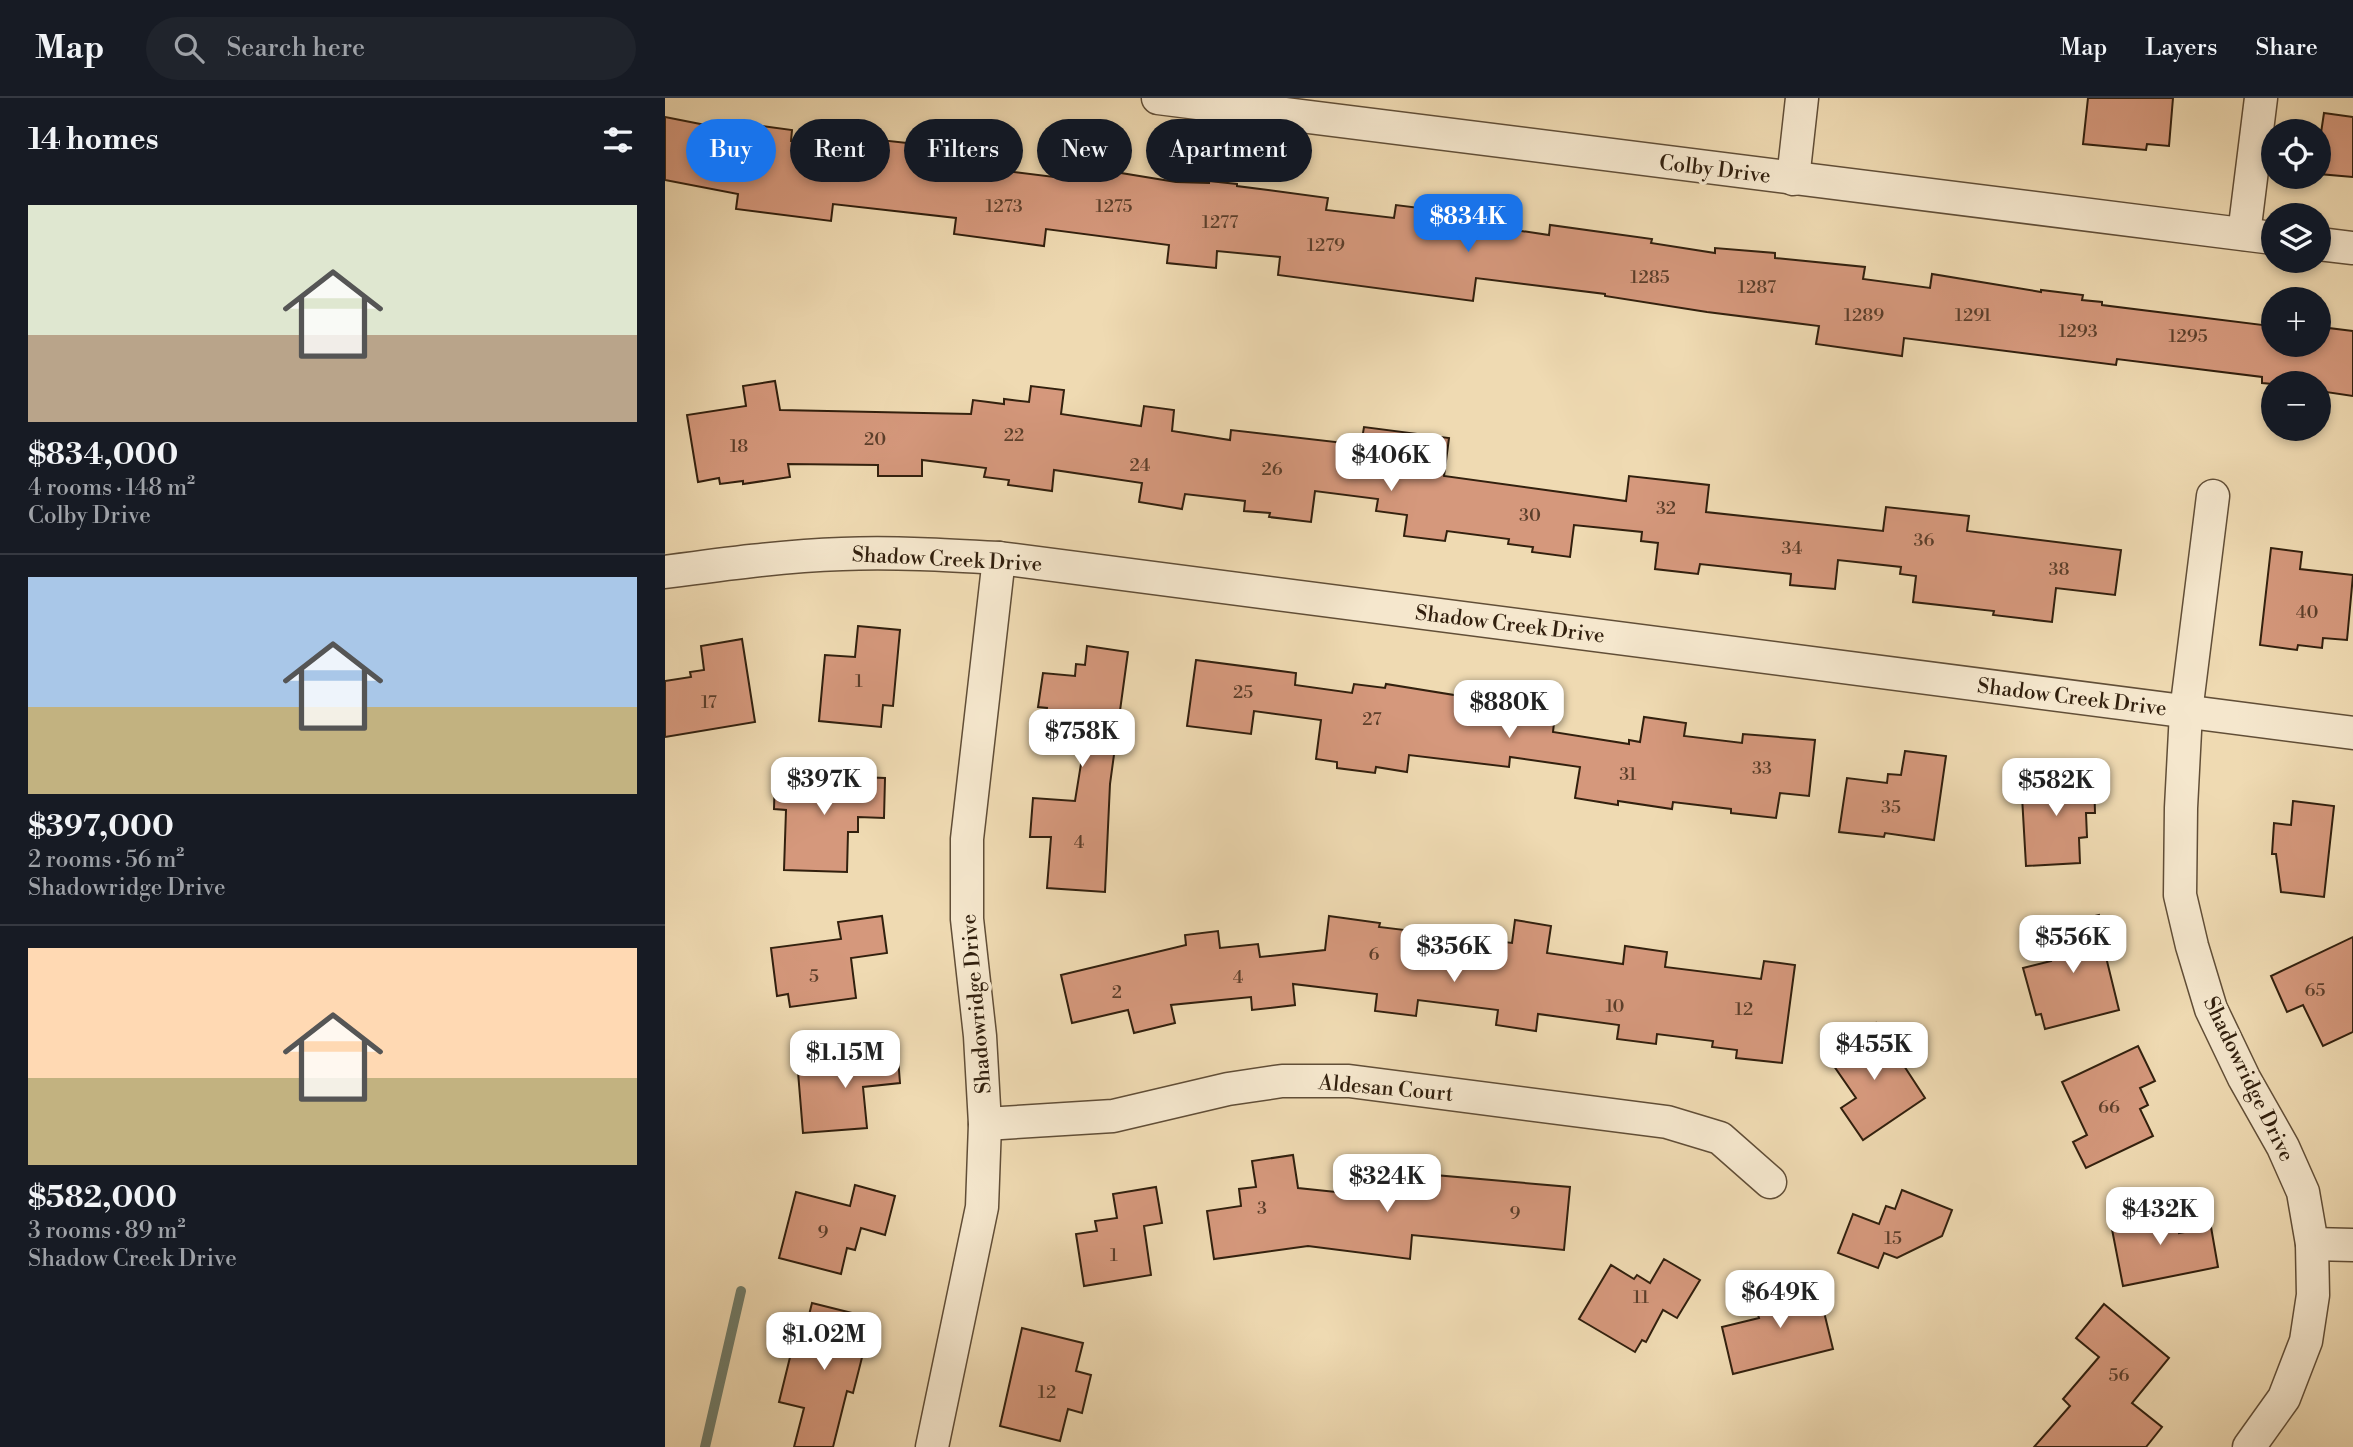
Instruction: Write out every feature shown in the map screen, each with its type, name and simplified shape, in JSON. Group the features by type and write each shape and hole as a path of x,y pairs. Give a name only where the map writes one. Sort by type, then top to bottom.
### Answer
{"street":[{"name":"Colby Drive","path":"1158,98 2259,236"},
{"path":"1793,179 1803,98"},
{"path":"2259,236 2261,98"},
{"path":"2331,245 2353,248"},
{"name":"Shadowridge Drive","path":"2213,496 2186,712 2180,895 2211,1009 2244,1078 2283,1147 2303,1192 2312,1244 2313,1294 2306,1341 2284,1398 2249,1447"},
{"name":"Shadow Creek Drive","path":"665,572 744,561 842,554 999,558 2353,733"},
{"name":"Shadowridge Drive","path":"932,1447 982,1207 985,1124 980,1036 967,919 967,839 999,558"},
{"name":"Aldesan Court","path":"985,1124 1113,1116 1228,1089 1282,1081 1349,1081 1667,1122 1720,1138 1770,1182"},
{"path":"2312,1244 2353,1245"}],"building":[{"path":"2088,98 2173,98 2169,146 2147,144 2146,150 2083,144"},
{"path":"2324,113 2353,117 2353,177 2331,175 2331,119 2323,119"},
{"path":"665,117 686,121 686,182 776,182 776,128 790,130 790,182 890,182 890,141 904,143 904,182 1023,182 1023,173 1037,175 1037,182 1132,182 1132,175 1146,177 1146,182 1237,184 1328,198 1326,210 1394,218 1396,205 1436,210 1434,224 1500,233 1501,228 1549,235 1550,225 1652,239 1651,243 1715,253 1715,248 1775,253 1775,258 1865,267 1863,279 1930,288 1932,274 2041,292 2083,295 2082,300 2102,302 2102,305 2261,325 2261,357 2331,357 2331,328 2353,331 2353,396 2331,393 2331,371 2261,371 2261,377 2117,359 2116,365 1904,338 1902,356 1816,344 1819,326 1707,312 1605,294 1476,278 1473,301 1278,275 1280,257 1217,251 1216,268 1167,263 1169,245 1046,229 1044,246 954,234 956,218 833,204 831,221 736,209 738,194 665,180"},
{"path":"775,381 780,410 971,414 973,400 1004,404 1004,399 1029,402 1031,386 1064,390 1061,414 1141,426 1144,406 1174,410 1172,431 1230,440 1231,430 1361,445 1364,427 1449,438 1444,476 1626,501 1629,476 1709,485 1706,512 1883,531 1886,507 1969,516 1967,531 2121,550 2115,595 2056,588 2052,622 1993,615 1994,611 1913,602 1916,576 1900,574 1901,567 1838,560 1835,589 1790,585 1791,574 1700,564 1698,574 1655,569 1658,543 1641,541 1642,532 1574,525 1570,557 1532,552 1533,547 1508,544 1509,539 1447,531 1445,541 1404,536 1407,515 1376,511 1378,499 1315,491 1311,522 1269,517 1270,513 1244,511 1245,501 1185,494 1182,509 1139,502 1142,483 1054,470 1052,491 1008,485 1009,480 984,477 986,468 922,460 922,476 878,476 878,465 788,464 790,477 743,484 743,481 720,484 719,478 698,482 687,415 746,406 743,386"},
{"path":"2271,548 2302,552 2300,569 2353,575 2347,640 2323,638 2322,648 2298,645 2297,650 2260,645"},
{"path":"858,626 900,630 893,706 883,705 881,727 819,721 825,655 855,657"},
{"path":"742,639 755,722 665,737 665,681 691,677 690,672 704,670 701,646"},
{"path":"1087,646 1128,652 1110,784 1105,892 1047,888 1051,837 1030,837 1033,798 1075,801 1085,739 1043,733 1047,708 1038,707 1043,673 1075,676 1076,664 1085,665"},
{"path":"1196,660 1296,673 1295,685 1352,693 1354,684 1385,688 1386,684 1479,699 1479,696 1556,705 1553,732 1629,744 1629,740 1640,742 1644,717 1686,723 1684,736 1742,743 1743,734 1815,740 1809,796 1780,793 1776,818 1673,802 1672,809 1618,801 1618,805 1575,798 1580,767 1510,757 1509,767 1409,755 1407,772 1376,767 1375,773 1337,768 1337,762 1316,759 1321,720 1254,711 1251,734 1187,726"},
{"path":"1905,751 1946,756 1934,840 1885,833 1884,837 1839,832 1847,778 1887,783 1888,774 1901,775"},
{"path":"775,774 885,778 884,818 858,817 858,832 848,832 847,872 784,870 786,810 774,809"},
{"path":"2094,775 2095,813 2086,813 2087,837 2079,838 2080,863 2026,866 2021,779"},
{"path":"2293,801 2334,806 2324,897 2281,892 2276,854 2272,854 2274,823 2291,825"},
{"path":"2099,915 2109,952 2105,953 2119,1010 2045,1029 2041,1014 2036,1015 2023,968 2051,961 2043,929"},
{"path":"882,916 887,953 851,958 856,998 790,1007 788,994 777,996 771,948 841,939 838,922"},
{"path":"1329,916 1380,923 1379,927 1512,943 1515,920 1551,926 1547,953 1623,964 1625,946 1667,952 1665,967 1761,979 1764,961 1795,965 1782,1063 1736,1058 1737,1050 1712,1047 1713,1041 1657,1034 1656,1044 1617,1039 1619,1025 1538,1014 1536,1031 1496,1025 1498,1010 1418,1000 1416,1016 1375,1011 1377,994 1293,984 1295,1005 1252,1010 1251,997 1171,1005 1175,1023 1134,1033 1128,1010 1072,1023 1061,975 1186,945 1185,935 1218,931 1220,948 1258,944 1260,957 1325,950"},
{"path":"2353,937 2353,1032 2323,1046 2303,1005 2287,1012 2271,976"},
{"path":"1876,1023 1925,1098 1863,1140 1841,1108 1856,1098 1827,1056"},
{"path":"897,1045 900,1083 863,1087 867,1128 803,1133 798,1072 853,1068 851,1050"},
{"path":"2138,1046 2155,1081 2140,1088 2148,1105 2140,1109 2153,1136 2086,1168 2073,1142 2087,1135 2062,1082"},
{"path":"1293,1155 1298,1188 1355,1194 1356,1186 1391,1190 1394,1166 1435,1170 1435,1175 1570,1187 1564,1250 1412,1235 1410,1259 1308,1246 1214,1259 1207,1211 1241,1206 1239,1189 1256,1187 1252,1161"},
{"path":"855,1185 895,1196 885,1235 861,1228 855,1250 847,1248 841,1274 779,1258 796,1192 850,1206"},
{"path":"1156,1187 1162,1223 1144,1226 1151,1275 1084,1286 1076,1234 1097,1231 1095,1221 1117,1218 1113,1194"},
{"path":"1902,1190 1952,1210 1942,1236 1897,1258 1884,1253 1878,1268 1838,1253 1853,1214 1879,1224 1886,1206 1895,1209"},
{"path":"2174,1207 2179,1233 2211,1227 2218,1267 2123,1286 2110,1219"},
{"path":"1664,1259 1700,1280 1677,1318 1663,1310 1646,1342 1642,1340 1635,1352 1579,1319 1611,1265 1634,1279 1637,1275 1650,1283"},
{"path":"1816,1279 1833,1349 1733,1374 1722,1327 1759,1318 1756,1309 1775,1304 1772,1290"},
{"path":"812,1303 872,1318 853,1393 847,1391 833,1447 794,1447 804,1408 779,1402 794,1341 802,1343"},
{"path":"2104,1304 2169,1358 2132,1403 2162,1427 2146,1447 2034,1447 2070,1406 2063,1399 2099,1357 2076,1338"},
{"path":"1022,1328 1083,1343 1076,1371 1091,1375 1082,1413 1068,1409 1060,1441 1000,1426"}],"waterway":[{"path":"705,1447 741,1291"}]}
